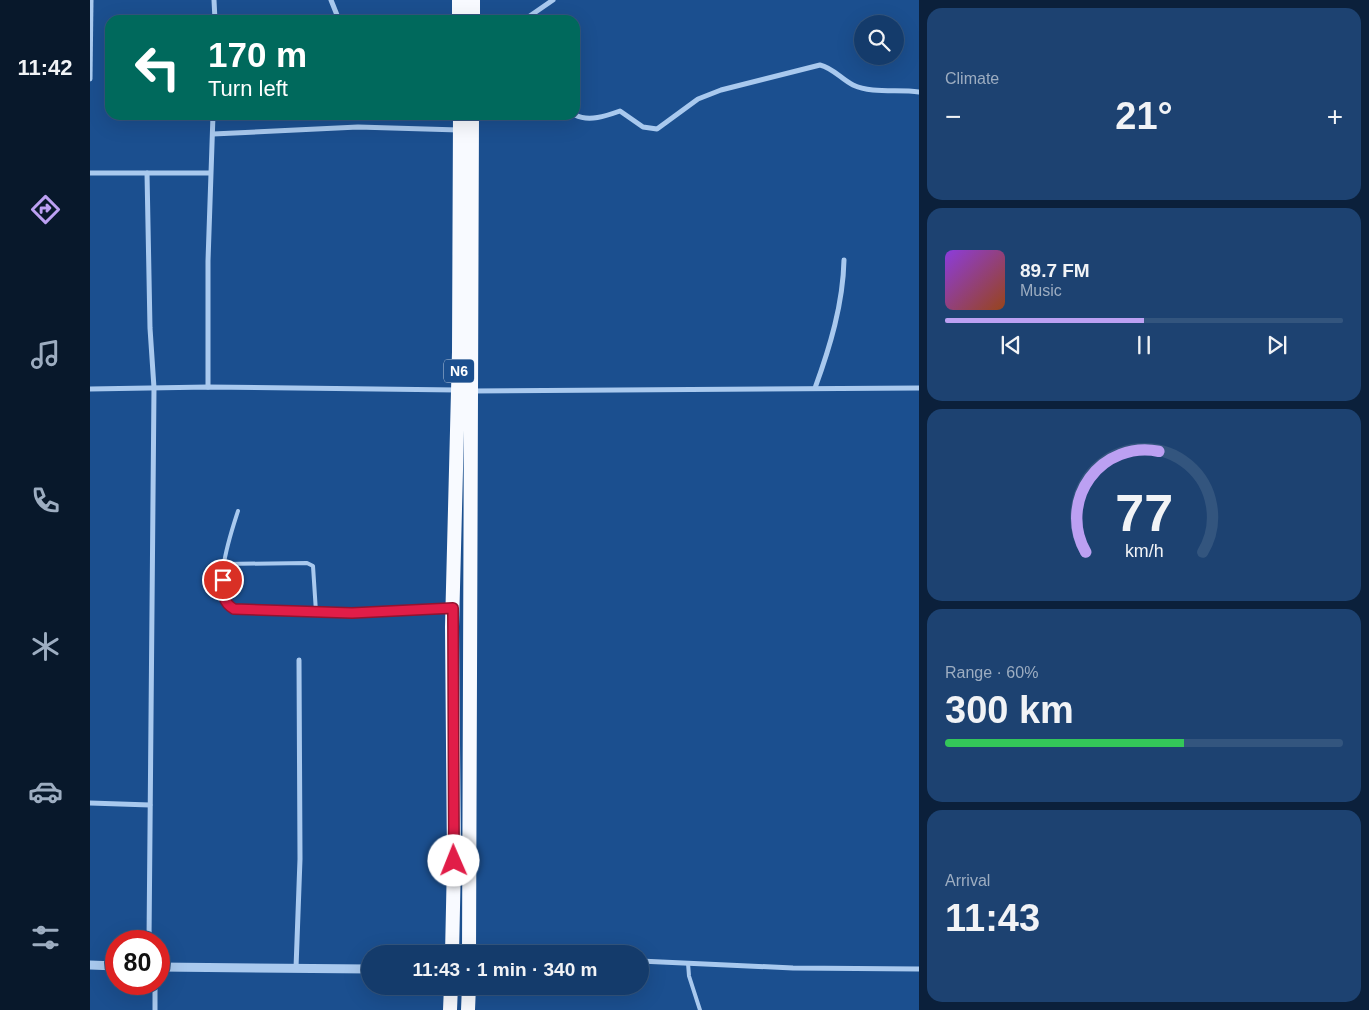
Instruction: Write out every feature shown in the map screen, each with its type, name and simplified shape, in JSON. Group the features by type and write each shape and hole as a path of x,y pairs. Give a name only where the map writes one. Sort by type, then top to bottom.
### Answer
{"highway":[{"path":"459,0 459,15"},
{"path":"473,0 473,15"},
{"name":"N6","path":"460,120 471,596 469,627 469,945"},
{"name":"N6","path":"452,945 454,714 452,627 465,390 472,120"},
{"path":"454,714 470,713"},
{"path":"450,1010 451,995"},
{"path":"468,1010 469,995"}],"street":[{"path":"90,79 91,0"},
{"path":"214,0 215,15"},
{"path":"331,0 337,15"},
{"path":"531,15 553,0"},
{"path":"580,117 607,116 620,111 643,127 657,129 698,99 721,90 820,65 827,66 853,85 865,89 919,92"},
{"path":"208,387 210,173 213,120"},
{"path":"212,134 358,127 459,130"},
{"path":"90,173 210,173"},
{"path":"147,173 150,328 154,388 149,930"},
{"path":"815,388 828,353 844,282 844,260"},
{"path":"90,389 208,387 465,390 919,388"},
{"path":"296,968 300,859 299,660"},
{"path":"90,803 150,805"},
{"path":"649,962 793,968 919,969"},
{"path":"90,965 105,966"},
{"path":"170,968 361,969"},
{"path":"155,995 155,1010"}],"lane":[{"path":"238,511 224,564 223,596 227,605 234,609 352,613 453,608"},
{"path":"224,564 307,563 313,566 316,612"},
{"path":"688,963 689,976 700,1010"}],"route":[{"path":"223,580 223,596 227,605 234,609 352,613 453,608 454,861"}]}
